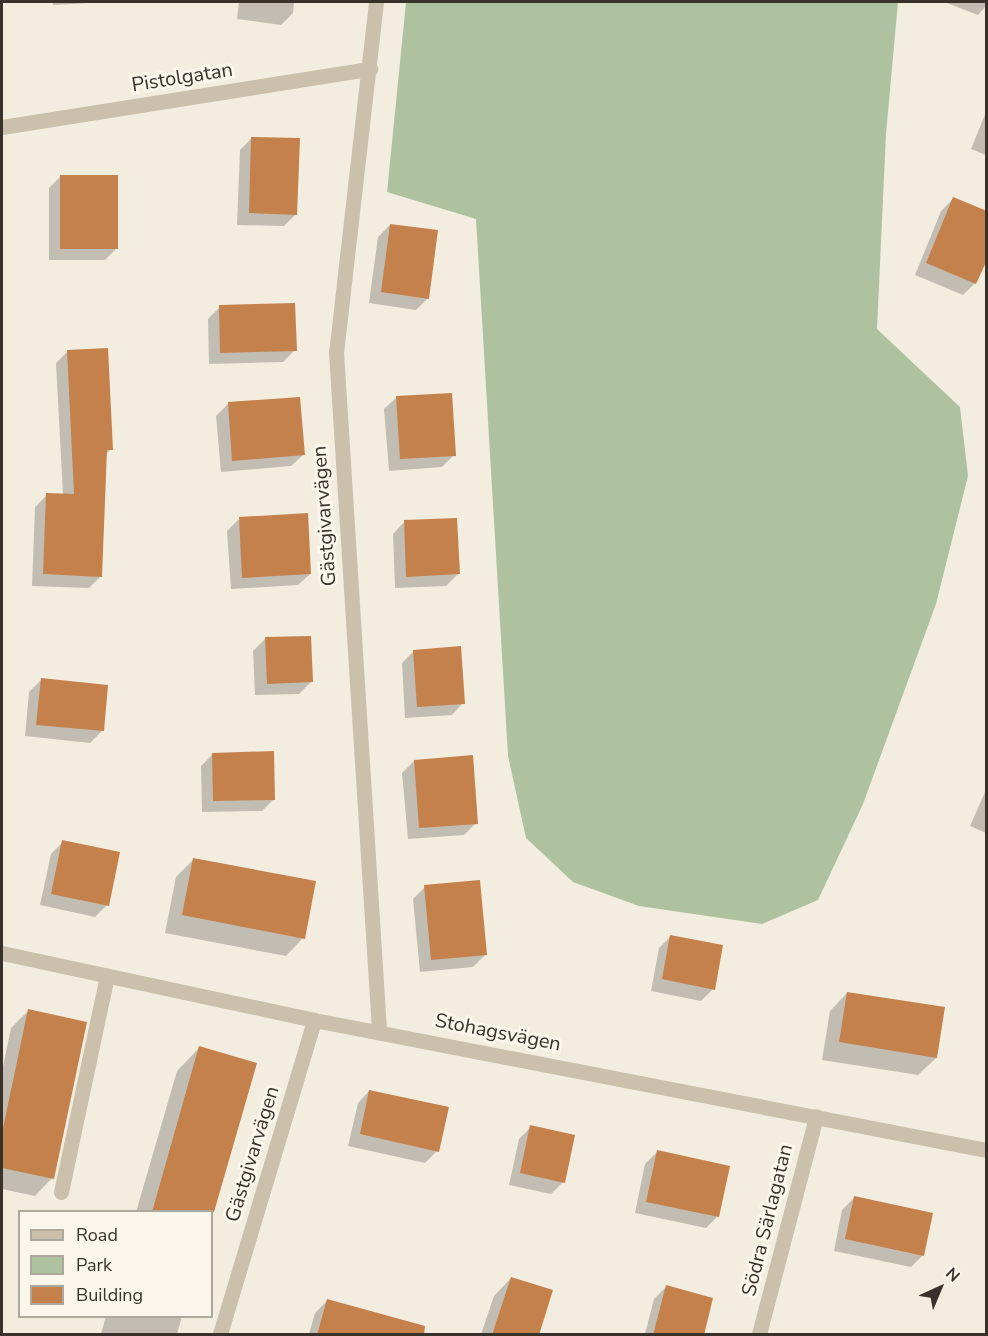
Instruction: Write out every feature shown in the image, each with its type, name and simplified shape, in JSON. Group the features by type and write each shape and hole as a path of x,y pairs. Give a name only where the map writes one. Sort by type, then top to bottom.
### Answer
{"street":[{"name":"Gästgivarvägen","path":"376,2 336,352 379,1030"},
{"name":"Pistolgatan","path":"2,127 369,69"},
{"name":"Stohagsvägen","path":"2,953 314,1020 379,1030 987,1150"},
{"path":"61,1192 107,976"},
{"name":"Gästgivarvägen","path":"220,1335 314,1020"},
{"name":"Södra Särlagatan","path":"759,1335 816,1116"}],"green space":[{"path":"406,2 898,2 886,134 877,329 960,407 968,476 936,604 863,804 818,900 762,924 639,906 573,882 526,838 508,756 476,219 387,192"}],"building":[{"path":"251,137 300,138 297,215 249,213"},
{"path":"60,175 118,175 118,249 60,249"},
{"path":"953,197 987,211 987,260 976,284 926,263"},
{"path":"390,224 438,230 429,299 381,292"},
{"path":"295,303 297,351 220,353 219,305"},
{"path":"108,348 113,450 107,450 102,577 43,574 46,493 74,494 67,350"},
{"path":"452,393 456,456 400,459 396,396"},
{"path":"300,397 305,455 232,461 228,402"},
{"path":"308,513 311,574 242,578 239,517"},
{"path":"457,518 460,574 406,577 404,520"},
{"path":"311,636 313,682 267,684 265,637"},
{"path":"461,646 465,704 417,707 413,650"},
{"path":"41,678 108,685 104,731 36,725"},
{"path":"274,751 275,800 213,801 212,753"},
{"path":"473,755 478,824 419,828 414,760"},
{"path":"62,840 120,852 109,906 51,894"},
{"path":"193,858 316,881 305,939 182,915"},
{"path":"480,880 487,955 431,960 424,885"},
{"path":"670,935 723,945 715,990 662,979"},
{"path":"847,992 945,1007 937,1058 839,1042"},
{"path":"28,1009 87,1022 54,1179 2,1168 2,1133"},
{"path":"199,1046 257,1063 214,1212 213,1210 153,1210"},
{"path":"369,1090 449,1107 439,1152 360,1134"},
{"path":"530,1125 575,1135 565,1183 520,1173"},
{"path":"657,1150 730,1166 719,1217 646,1202"},
{"path":"854,1196 933,1213 924,1256 845,1239"},
{"path":"511,1277 553,1290 539,1335 492,1335"},
{"path":"666,1285 713,1298 704,1335 653,1335"},
{"path":"327,1299 425,1326 424,1335 317,1335"}]}
